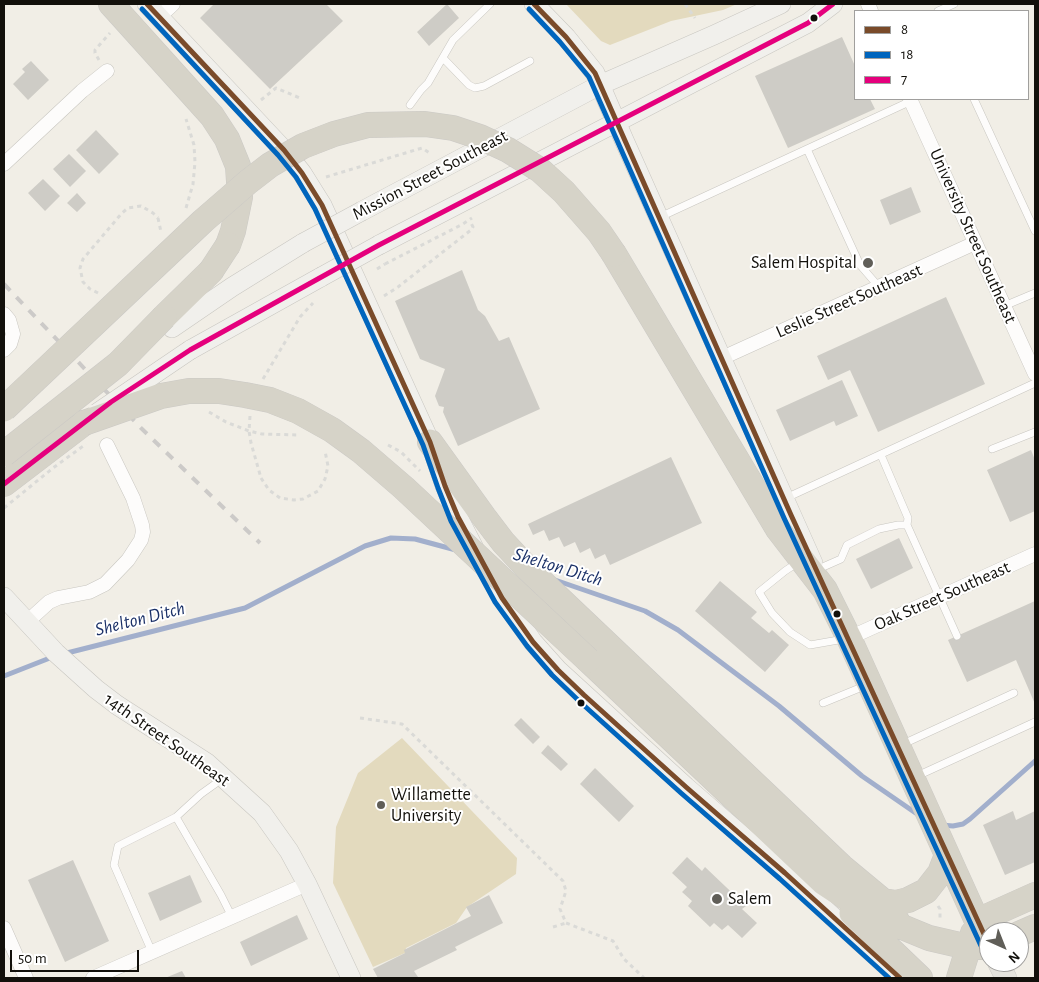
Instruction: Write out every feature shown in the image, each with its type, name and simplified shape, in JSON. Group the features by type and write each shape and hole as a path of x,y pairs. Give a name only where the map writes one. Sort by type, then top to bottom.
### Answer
{"highway":[{"path":"4,454 168,323 211,271 228,245 234,231 240,197 238,166 227,139 212,116 111,4"},
{"path":"4,409 203,221 270,165 304,146 334,134 368,125 425,124 452,128 480,137 508,150 540,170 564,192 599,232 614,254 778,530 813,570 849,638 977,921 979,931"},
{"path":"4,484 87,432 161,396 189,391 219,391 270,400 298,411 332,430 361,451 404,488 823,882 857,918 920,978"},
{"path":"430,442 473,522 503,542 528,569 842,867 883,901 901,927"},
{"path":"883,901 896,903 908,900 926,891 940,873 946,853"},
{"path":"823,882 873,916 929,938 979,946"},
{"path":"977,921 1035,895"},
{"path":"959,978 979,950"}],"main road":[{"path":"534,4 566,37 595,73 784,499 813,570"},
{"name":"Mission Street Southeast","path":"168,323 232,287 303,243 600,85 781,4"},
{"path":"87,432 111,402 190,350 379,245 808,23 833,4"},
{"path":"160,8 284,150 302,173 322,205 430,442"},
{"path":"473,522 502,598 533,642 558,670 686,788 785,873 900,978"},
{"name":"14th Street Southeast","path":"4,597 56,653 81,676 117,705 207,763 262,813 289,851 307,884 350,978"}],"street":[{"path":"4,164 82,90 107,71"},
{"name":"University Street Southeast","path":"911,100 1035,374"},
{"name":"Leslie Street Southeast","path":"722,358 975,243"},
{"path":"4,314 9,320 13,334 10,344 4,350"},
{"path":"31,625 50,602 58,598 89,592 105,584 128,560 141,540 143,532 133,498 107,446"},
{"name":"Oak Street Southeast","path":"849,638 1035,554"},
{"path":"93,978 307,884"},
{"path":"4,928 26,978"}],"lane":[{"path":"410,105 428,83 453,40 490,4"},
{"path":"940,10 954,4"},
{"path":"443,58 468,85 475,88 484,86 530,61"},
{"path":"658,217 911,100"},
{"path":"974,100 1035,231"},
{"path":"808,149 860,265 879,287"},
{"path":"1004,306 1035,292"},
{"path":"784,499 1035,383"},
{"path":"992,449 1035,432"},
{"path":"881,455 908,518 906,525 957,636"},
{"path":"849,638 810,645 793,635 772,613 759,592 785,571 813,570 841,559 847,545 879,529 906,525"},
{"path":"823,703 870,684"},
{"path":"898,746 1014,693"},
{"path":"914,781 1035,722"},
{"path":"152,952 114,865 118,846 176,817 201,794 224,777"},
{"path":"176,817 232,917"}],"path":[{"path":"685,4 695,18"},
{"path":"107,71 95,53 114,28"},
{"path":"261,100 276,88 300,98"},
{"path":"183,111 192,136 195,162 190,196 184,215"},
{"path":"326,177 422,148 430,154"},
{"path":"384,296 471,230 473,227 470,220 385,264"},
{"path":"262,380 300,317 314,302"},
{"path":"245,411 252,413 249,431 250,443 261,478 269,490 284,500 303,499 313,495 321,486 328,472 326,454 323,447"},
{"path":"4,508 53,468 87,432"},
{"path":"360,718 402,724 563,881 566,891 560,909 566,923"},
{"path":"935,902 940,909 939,925"},
{"path":"553,927 566,923 613,941 624,959 644,978"}],"shaded area":[{"path":"566,4 737,4 723,10 671,21 610,45 601,41"},
{"path":"402,738 517,858 516,874 467,907 456,923 406,948 405,953 373,967 333,883 336,827 358,773"}],"building":[{"path":"214,4 326,4 343,21 270,89 200,18"},
{"path":"447,4 459,18 429,46 417,32"},
{"path":"842,37 854,64 854,100 870,100 875,109 788,148 755,76"},
{"path":"31,61 49,80 28,100 13,84 25,72 22,69"},
{"path":"96,130 119,154 99,174 76,150"},
{"path":"69,154 86,171 70,187 53,169"},
{"path":"43,179 60,196 45,211 28,193"},
{"path":"911,187 921,212 890,225 880,200"},
{"path":"77,193 86,203 77,212 67,203"},
{"path":"462,270 478,310 485,316 499,341 509,337 540,409 458,446 443,412 444,407 439,406 435,396 445,369 420,359 395,301"},
{"path":"946,297 985,384 878,432 850,370 828,380 817,356"},
{"path":"842,380 858,416 836,426 834,421 790,441 776,410"},
{"path":"1031,450 1035,460 1035,511 1010,522 987,470"},
{"path":"671,457 702,523 610,565 605,554 595,559 590,548 580,553 575,542 564,547 559,537 549,541 544,530 533,535 528,524"},
{"path":"899,538 913,568 871,589 856,559"},
{"path":"720,581 757,612 751,618 769,633 772,630 789,645 765,672 695,611"},
{"path":"1035,601 1035,704 1016,660 967,682 948,640"},
{"path":"521,718 540,737 533,744 514,725"},
{"path":"548,745 568,764 561,771 541,753"},
{"path":"595,768 634,806 619,822 580,784"},
{"path":"1013,811 1016,820 1035,811 1035,862 1005,875 983,825"},
{"path":"687,857 702,871 705,867 746,906 742,909 757,923 742,938 728,925 722,930 714,923 710,927 688,906 692,901 682,892 687,887 672,873"},
{"path":"73,860 109,941 65,962 28,880"},
{"path":"190,875 202,902 160,921 148,893"},
{"path":"489,895 503,923 455,947 457,950 414,971 418,977 416,978 378,978 373,969 405,953 404,950 471,916 466,907"},
{"path":"297,915 308,939 251,966 240,942"},
{"path":"182,971 186,978 165,978"}],"waterway":[{"name":"Shelton Ditch","path":"63,654 245,608 365,546 391,538 415,539 456,550"},
{"name":"Shelton Ditch","path":"555,580 645,611 678,630 779,706 862,776 920,816"},
{"name":"Shelton Ditch","path":"4,676 55,656"},
{"name":"Shelton Ditch","path":"941,825 953,826 963,824 1035,761"}],"railway":[{"path":"4,284 141,428 260,543"}],"transit line":[{"name":"8","path":"147,4 284,150 302,173 322,205 430,442 458,517 502,598 533,642 584,695 900,978"},
{"name":"8","path":"534,4 566,37 595,73 791,515 979,923"},
{"name":"7","path":"4,484 111,402 190,350 379,245 808,23 833,4"},
{"name":"18","path":"142,9 278,155 296,177 315,209 423,445 451,521 495,602 527,646 552,675 579,701 889,978"},
{"name":"18","path":"529,9 589,77 784,518 979,941"}],"place":[{"name":"Salem Hospital","path":"868,263"},
{"name":"Willamette University","path":"381,805"},
{"name":"Salem","path":"717,899"}]}
